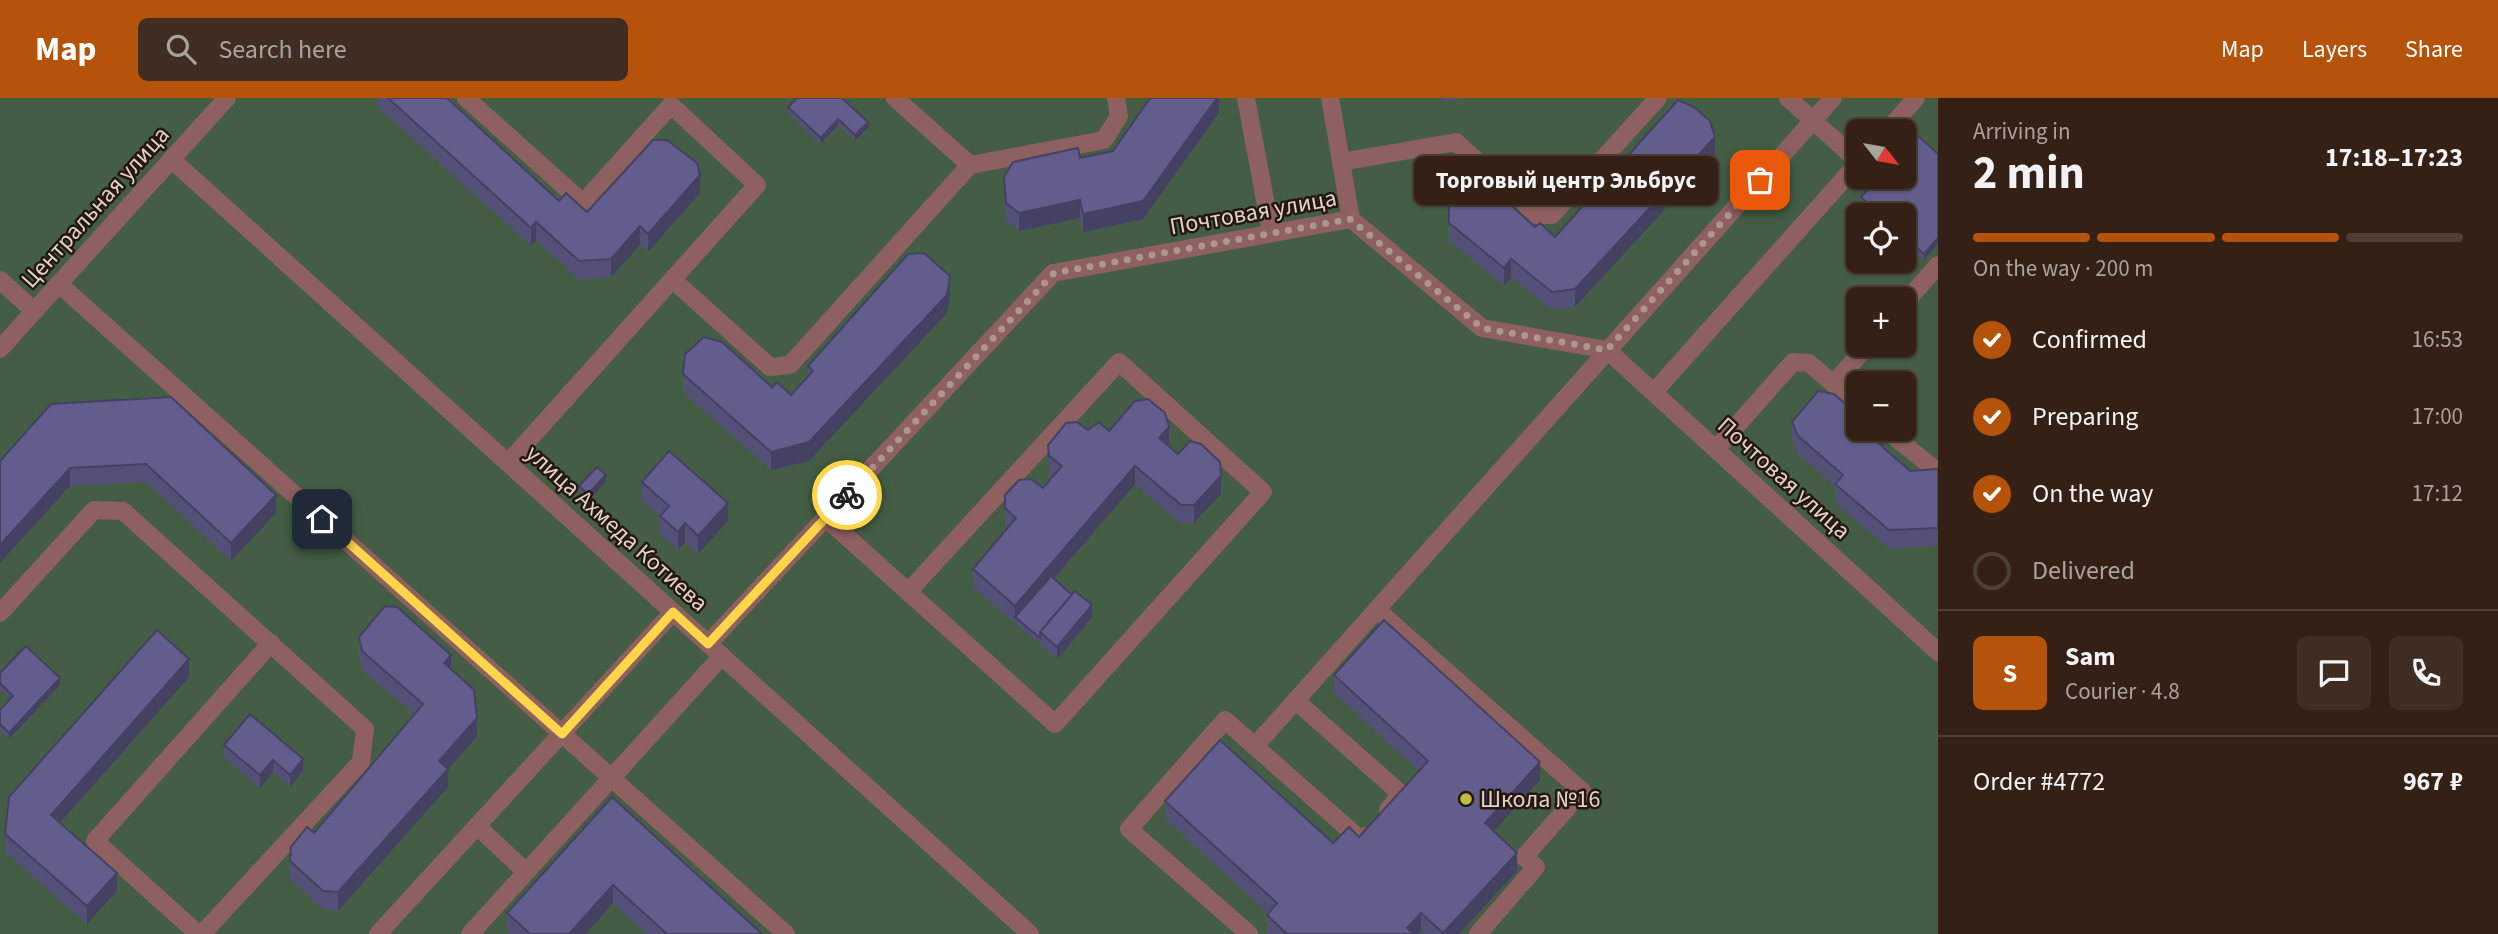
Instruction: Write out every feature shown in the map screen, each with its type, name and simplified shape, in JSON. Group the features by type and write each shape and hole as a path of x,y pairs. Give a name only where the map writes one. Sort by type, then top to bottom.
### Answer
{"street":[{"name":"Центральная улица","path":"0,349 227,98"},
{"path":"466,98 583,203 671,105 757,185 508,463"},
{"path":"895,98 970,165"},
{"path":"673,280 770,368 790,365 970,165 1104,140 1119,116 1116,98"},
{"path":"1246,98 1271,232"},
{"path":"1330,98 1350,219"},
{"path":"1341,162 1456,142 1537,215 1552,215 1658,98"},
{"path":"1788,98 1846,151"},
{"path":"1255,746 1833,98"},
{"path":"1897,119 1916,98"},
{"name":"улица Ахмеда Котиева","path":"171,159 1030,934"},
{"path":"1654,393 1846,176"},
{"name":"Почтовая улица","path":"470,934 612,778 826,518 1054,273 1350,219 1482,328 1607,350 1938,652"},
{"path":"1916,290 1938,265"},
{"path":"0,281 34,311"},
{"path":"59,284 786,934"},
{"path":"1834,383 1857,357"},
{"path":"826,518 908,592 1055,724 1263,492 1119,362 908,592"},
{"path":"1716,449 1793,362 1810,363 1846,394"},
{"path":"1900,441 1938,472"},
{"path":"0,613 94,510 123,511 271,643 365,729 361,762 200,934 95,841 271,643"},
{"path":"1377,610 1582,791 1524,857 1536,867 1478,934"},
{"path":"378,934 673,612"},
{"path":"1249,934 1129,829 1225,719 1361,840 1401,794 1296,701"},
{"path":"477,826 527,872"}],"green space":[{"path":"0,98 1938,98 1938,934 0,934"}],"building":[{"path":"388,98 447,98 559,201 566,193 587,212 653,140 667,140 697,163 700,175 648,234 640,226 611,259 579,261 536,222 531,228"},
{"path":"797,98 842,98 868,122 855,135 838,119 821,138 788,107"},
{"path":"1150,98 1217,98 1143,201 1083,214 1080,200 1019,213 1006,203 1004,177 1013,162 1078,148 1080,158 1113,151"},
{"path":"1678,100 1694,107 1710,121 1715,137 1575,289 1552,292 1511,259 1504,268 1449,223 1449,205 1468,183 1482,179 1535,227 1540,223 1555,237"},
{"path":"1916,136 1938,154 1938,238 1924,254 1916,247 1916,203 1868,203 1861,197 1868,189 1916,189"},
{"path":"924,253 950,276 947,295 809,442 771,452 683,374 685,354 704,337 722,342 772,387 777,382 791,395 813,371 808,366 908,254"},
{"path":"1818,391 1834,394 1846,404 1846,441 1880,441 1878,443 1910,471 1938,469 1938,528 1889,530 1835,484 1843,475 1798,436 1792,422"},
{"path":"171,397 276,495 231,543 146,464 70,468 0,545 0,461 51,404"},
{"path":"1148,399 1165,413 1169,427 1159,438 1178,454 1190,441 1201,444 1220,462 1221,476 1194,505 1181,505 1135,466 1015,606 973,569 1016,518 1005,508 1005,495 1019,480 1031,479 1043,488 1062,466 1049,456 1048,445 1066,423 1077,422 1088,430 1099,422 1109,431 1135,401"},
{"path":"669,451 728,503 698,536 685,523 678,532 660,516 669,506 642,482"},
{"path":"597,467 606,475 588,494 579,486"},
{"path":"1051,576 1072,595 1040,632 1040,638 1015,617"},
{"path":"1075,591 1092,605 1057,647 1040,632"},
{"path":"385,606 397,607 451,655 444,663 474,690 477,718 439,761 448,769 338,892 323,891 290,861 291,847 307,827 314,833 423,704 362,651 359,637"},
{"name":"Школа №16","path":"1384,620 1540,762 1485,823 1517,853 1443,933 1421,913 1407,928 1414,934 1287,934 1267,915 1277,903 1165,801 1220,740 1333,843 1349,827 1359,837 1428,761 1334,675"},
{"path":"157,630 189,659 51,815 117,873 87,906 5,834 9,797"},
{"path":"26,646 60,678 9,733 0,724 0,710 13,696 0,683 0,673"},
{"path":"250,714 303,759 290,775 273,760 260,775 224,745"},
{"path":"612,797 762,934 667,934 613,885 569,934 530,934 507,913"}],"way so far":[{"path":"847,495 1054,273 1350,219 1482,328 1607,350 1760,180"}],"place":[{"name":"Торговый центр Эльбрус","path":"1760,180"},
{"name":"Школа №16","path":"1466,799"}],"route":[{"path":"322,519 562,734 673,612 708,644 847,495"}]}
